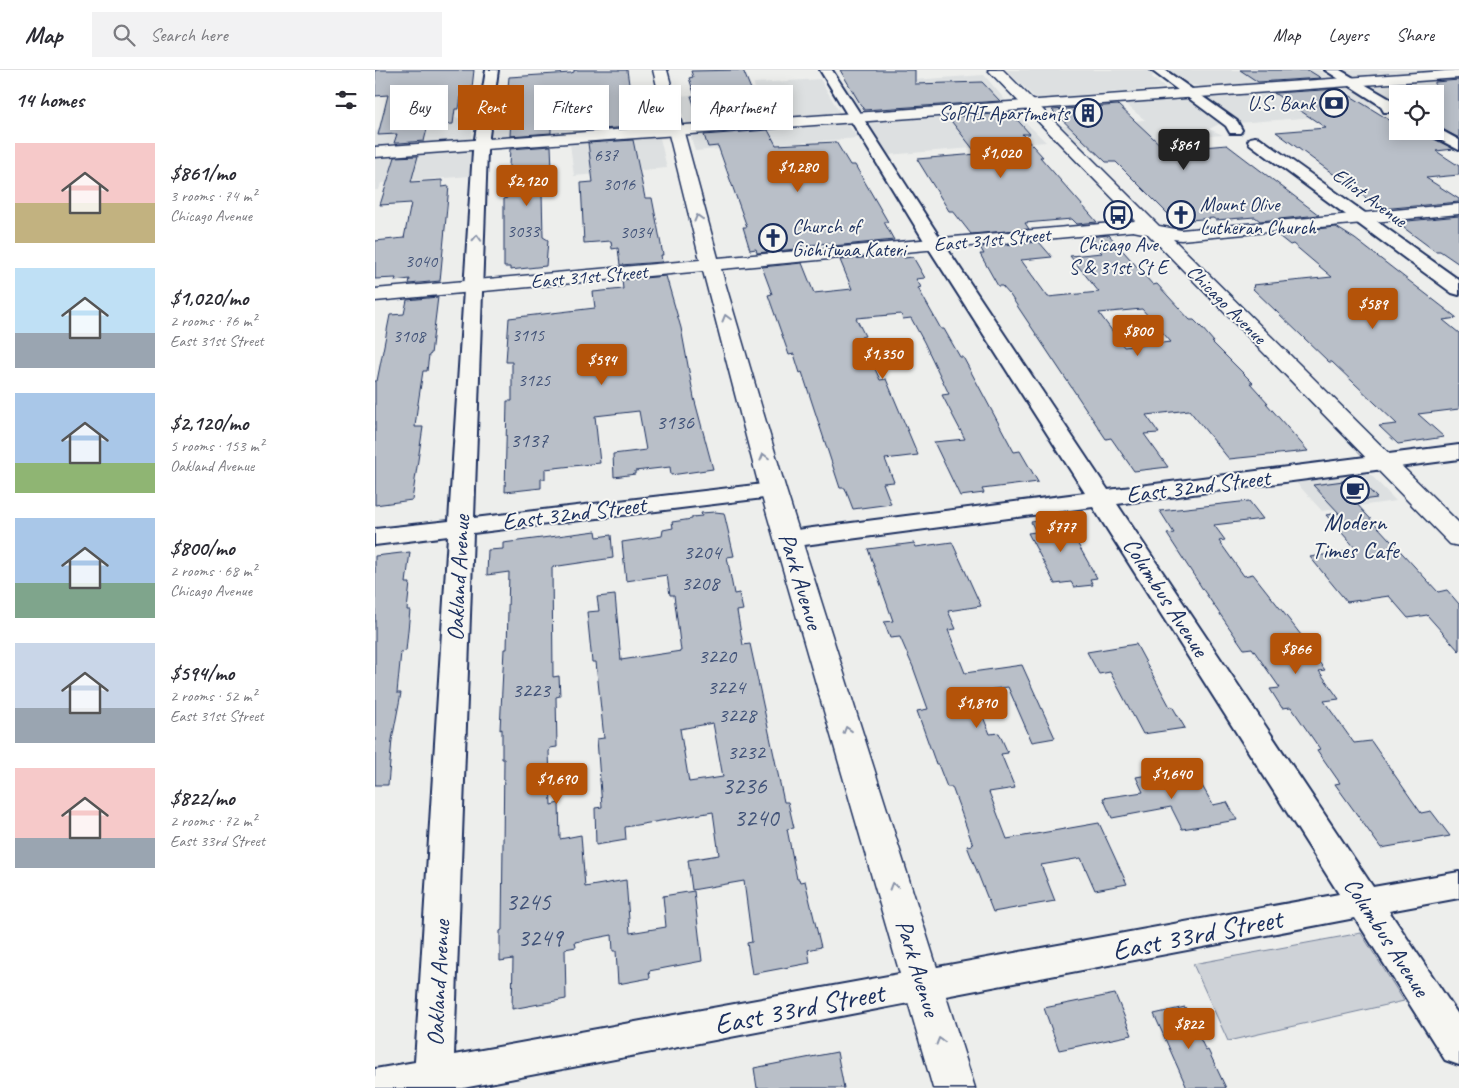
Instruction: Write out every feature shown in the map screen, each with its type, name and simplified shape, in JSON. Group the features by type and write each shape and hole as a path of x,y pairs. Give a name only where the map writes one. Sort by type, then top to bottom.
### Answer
{"street":[{"name":"Oakland Avenue","path":"434,1082 460,528 482,144 492,70"},
{"name":"Park Avenue","path":"660,70 664,85"},
{"name":"Columbus Avenue","path":"825,70 935,244 1459,1048"},
{"name":"Chicago Avenue","path":"995,70 1459,538"},
{"path":"1157,70 1187,94 1232,124 1235,130"},
{"path":"1331,70 1385,102 1389,109"},
{"path":"681,130 1459,74"},
{"path":"375,152 675,130"},
{"name":"Park Avenue","path":"675,130 773,490 955,1088"},
{"path":"1444,137 1459,146"},
{"name":"Elliot Avenue","path":"1255,141 1459,289"},
{"name":"East 31st Street","path":"375,295 1133,226 1181,236 1459,210"},
{"name":"East 32nd Street","path":"789,539 1459,452"},
{"name":"East 32nd Street","path":"375,537 773,490"},
{"name":"East 33rd Street","path":"375,1087 434,1082 668,1033 923,983 1164,941 1459,885"}],"shaded area":[{"path":"1006,70 1149,70 1154,74 1152,77 1165,88 1036,99"},
{"path":"1169,70 1319,70 1331,78 1201,87 1188,84"},
{"path":"1335,70 1454,70 1358,78"},
{"path":"984,75 1006,101 862,112 859,111 842,85"},
{"path":"1459,78 1459,96 1444,96 1444,85 1389,85 1388,101 1363,85"},
{"path":"820,79 840,113 793,116 793,85 754,85 754,83"},
{"path":"1345,87 1357,90 1377,104 1369,107 1378,112 1238,123 1202,98 1207,96"},
{"path":"691,95 691,124 686,124 681,110 681,96"},
{"path":"1189,100 1221,123 1209,129 1223,135 1083,146 1062,126 1145,120 1124,103"},
{"path":"1014,111 1046,142 887,155 864,123"},
{"path":"619,112 619,129 609,130 609,113"},
{"path":"458,118 458,130 473,130 471,138 467,140 375,146 375,131 448,130 448,119"},
{"path":"534,119 534,130 606,130 495,138 488,136 492,130 524,130 524,120"},
{"path":"846,122 858,138 695,151 691,137 698,134 747,130 793,130 793,126"},
{"path":"660,138 667,168 574,176 570,143"},
{"path":"472,152 470,176 381,183 379,190 375,190 375,157"},
{"path":"1355,472 1371,475 1396,501 1322,511 1294,480"},
{"path":"1361,933 1404,1001 1228,1041 1193,964"}],"building":[{"path":"375,70 474,70 472,85 458,85 458,109 455,109 453,124 448,124 448,85 390,85 390,130 427,130 424,141 394,143 397,134 378,135 388,95 375,96"},
{"path":"574,70 627,70 629,85 619,85 619,128 609,128 609,85 534,85 534,130 551,130 551,133 510,136 510,130 524,130 524,85 508,85 509,77 574,72"},
{"path":"743,70 749,85 691,85 689,78 693,77 691,71"},
{"path":"840,70 915,70 915,84 982,82 1000,101 864,110"},
{"path":"1240,70 1308,70 1321,78 1258,82"},
{"path":"1459,80 1459,138 1444,130 1444,85 1435,85 1435,82"},
{"path":"1339,89 1389,120 1389,140 1436,140 1454,149 1436,151 1459,166 1459,175 1426,178 1459,199 1459,202 1381,209 1276,132 1326,128 1274,93"},
{"path":"1118,105 1166,150 1227,145 1319,215 1260,221 1255,217 1179,221 1173,219 1116,162 1106,162 1052,110"},
{"path":"1011,113 1030,134 1022,134 1043,157 1040,157 1097,222 1077,224 1072,219 1025,223 1029,229 971,234 953,211 949,211 917,159 977,154 948,117"},
{"path":"768,130 776,145 836,142 850,165 855,165 888,222 884,222 894,240 833,246 831,243 795,246 796,249 757,253 756,249 750,250 743,227 747,227 718,146 708,147 704,135"},
{"path":"633,140 645,198 652,198 663,255 661,255 662,262 620,265 618,248 612,249 611,241 584,243 581,183 593,182 588,143"},
{"path":"551,146 553,192 542,193 543,237 548,240 546,266 510,270 510,267 504,267 504,199 507,198 510,149"},
{"path":"418,156 411,182 442,180 442,187 449,186 440,281 409,284 410,279 395,281 396,278 375,279 375,241 404,238 411,203 380,205 395,157"},
{"path":"1459,216 1459,264 1440,251 1435,251 1398,222"},
{"path":"1336,227 1355,239 1457,318 1443,320 1459,333 1459,409 1418,414 1444,437 1398,444 1379,426 1397,424 1252,288 1255,287 1253,285 1332,277 1293,244 1290,245 1275,233"},
{"path":"1109,235 1153,285 1157,284 1190,320 1194,320 1214,342 1212,342 1253,383 1250,383 1308,451 1229,459 1189,410 1146,415 1159,433 1144,434 1168,467 1134,471 1111,438 1106,439 1010,295 1002,286 998,286 980,254 984,254 980,247 1039,242 1052,257 1021,260 1048,297 1099,292 1070,256 1102,253 1088,237","holes":["1142,309 1171,342 1124,347 1099,313"]},
{"path":"902,254 904,258 913,257 925,278 916,279 921,287 918,288 941,329 944,329 960,357 963,357 1014,452 1020,451 1038,482 982,489 984,493 960,496 934,442 965,439 942,395 949,394 924,342 911,318 903,319 901,314 856,318 865,336 861,337 880,380 886,379 918,455 885,459 894,482 883,483 891,504 853,509 845,488 840,488 802,372 800,373 794,354 789,355 768,295 772,294 762,267 802,263 814,293 852,289 840,260"},
{"path":"666,276 681,328 694,398 713,469 671,475 670,467 635,471 635,474 614,477 613,454 646,450 639,411 595,416 600,463 545,469 545,479 541,479 541,488 505,492 507,401 512,401 512,362 506,362 509,318 595,308 593,292 623,289 622,280"},
{"path":"438,297 431,354 429,355 427,371 423,371 417,410 415,427 423,427 412,500 375,505 375,381 377,381 390,315 404,314 407,300"},
{"path":"1359,479 1377,498 1354,501 1438,592 1447,590 1459,604 1459,651 1427,615 1408,618 1389,596 1347,602 1310,557 1357,550 1326,515 1339,513 1313,485"},
{"path":"1249,501 1263,519 1214,525 1225,540 1219,541 1244,576 1253,574 1305,640 1302,640 1325,670 1319,671 1339,699 1324,701 1354,743 1371,741 1421,813 1431,811 1450,836 1381,848 1335,784 1340,783 1317,750 1320,749 1291,707 1282,708 1270,689 1280,688 1252,648 1244,649 1202,588 1167,534 1174,533 1160,511"},
{"path":"701,513 724,513 734,556 727,557 734,594 739,593 743,610 737,611 743,645 750,644 784,802 788,802 794,828 787,829 797,879 800,882 805,881 821,947 808,950 810,963 752,974 747,943 752,942 744,881 692,890 688,860 719,855 713,812 625,827 626,840 596,845 595,808 602,807 597,739 604,738 596,662 592,662 587,612 599,611 597,597 615,595 621,660 681,651 674,595 670,595 667,575 626,581 622,542 662,536 663,530 673,528 672,522 702,516","holes":["713,723 723,777 689,782 680,729"]},
{"path":"1063,518 1097,578 1090,579 1093,585 1074,587 1071,582 1055,584 1028,533 1036,532 1031,522"},
{"path":"596,531 597,537 611,535 613,558 552,567 553,677 559,676 560,696 556,697 557,747 550,748 549,752 551,805 559,803 560,839 581,835 585,887 626,880 630,933 666,927 663,896 694,891 702,961 649,971 650,978 618,984 616,951 613,951 612,935 575,942 576,947 565,949 566,999 512,1009 513,959 500,961 504,759 502,759 502,729 500,730 504,649 507,649 509,572 487,575 488,550 503,549 503,543"},
{"path":"952,542 981,606 948,611 956,629 948,630 965,673 1022,665 1055,738 1032,742 1008,687 973,692 990,734 999,733 1008,753 1001,754 1015,788 989,792 1007,839 1099,823 1127,884 1095,890 1081,858 1041,865 1055,901 993,912 967,846 973,845 952,787 947,787 938,764 936,764 917,711 928,709 913,667 900,637 890,638 884,622 893,621 868,549 914,543 916,547"},
{"path":"410,552 406,583 410,583 407,610 410,610 406,651 401,652 397,693 401,693 392,740 388,785 375,785 375,556"},
{"path":"1136,644 1170,707 1172,706 1185,728 1143,734 1110,672 1099,674 1087,652"},
{"path":"1192,768 1213,805 1227,802 1237,820 1182,829 1171,807 1112,818 1103,798 1143,792 1136,777"},
{"path":"1115,994 1132,1035 1059,1050 1044,1008"},
{"path":"1185,1007 1226,1088 1187,1088 1154,1014"},
{"path":"837,1052 844,1088 757,1088 754,1068"}],"place":[{"name":"U.S. Bank","path":"1334,103"},
{"name":"SoPHI Apartments","path":"1088,113"},
{"name":"Chicago Ave S & 31st St E","path":"1118,215"},
{"name":"Mount Olive Lutheran Church","path":"1181,215"},
{"name":"Church of Gichitwaa Kateri","path":"773,238"},
{"name":"Modern Times Cafe","path":"1355,490"}]}
